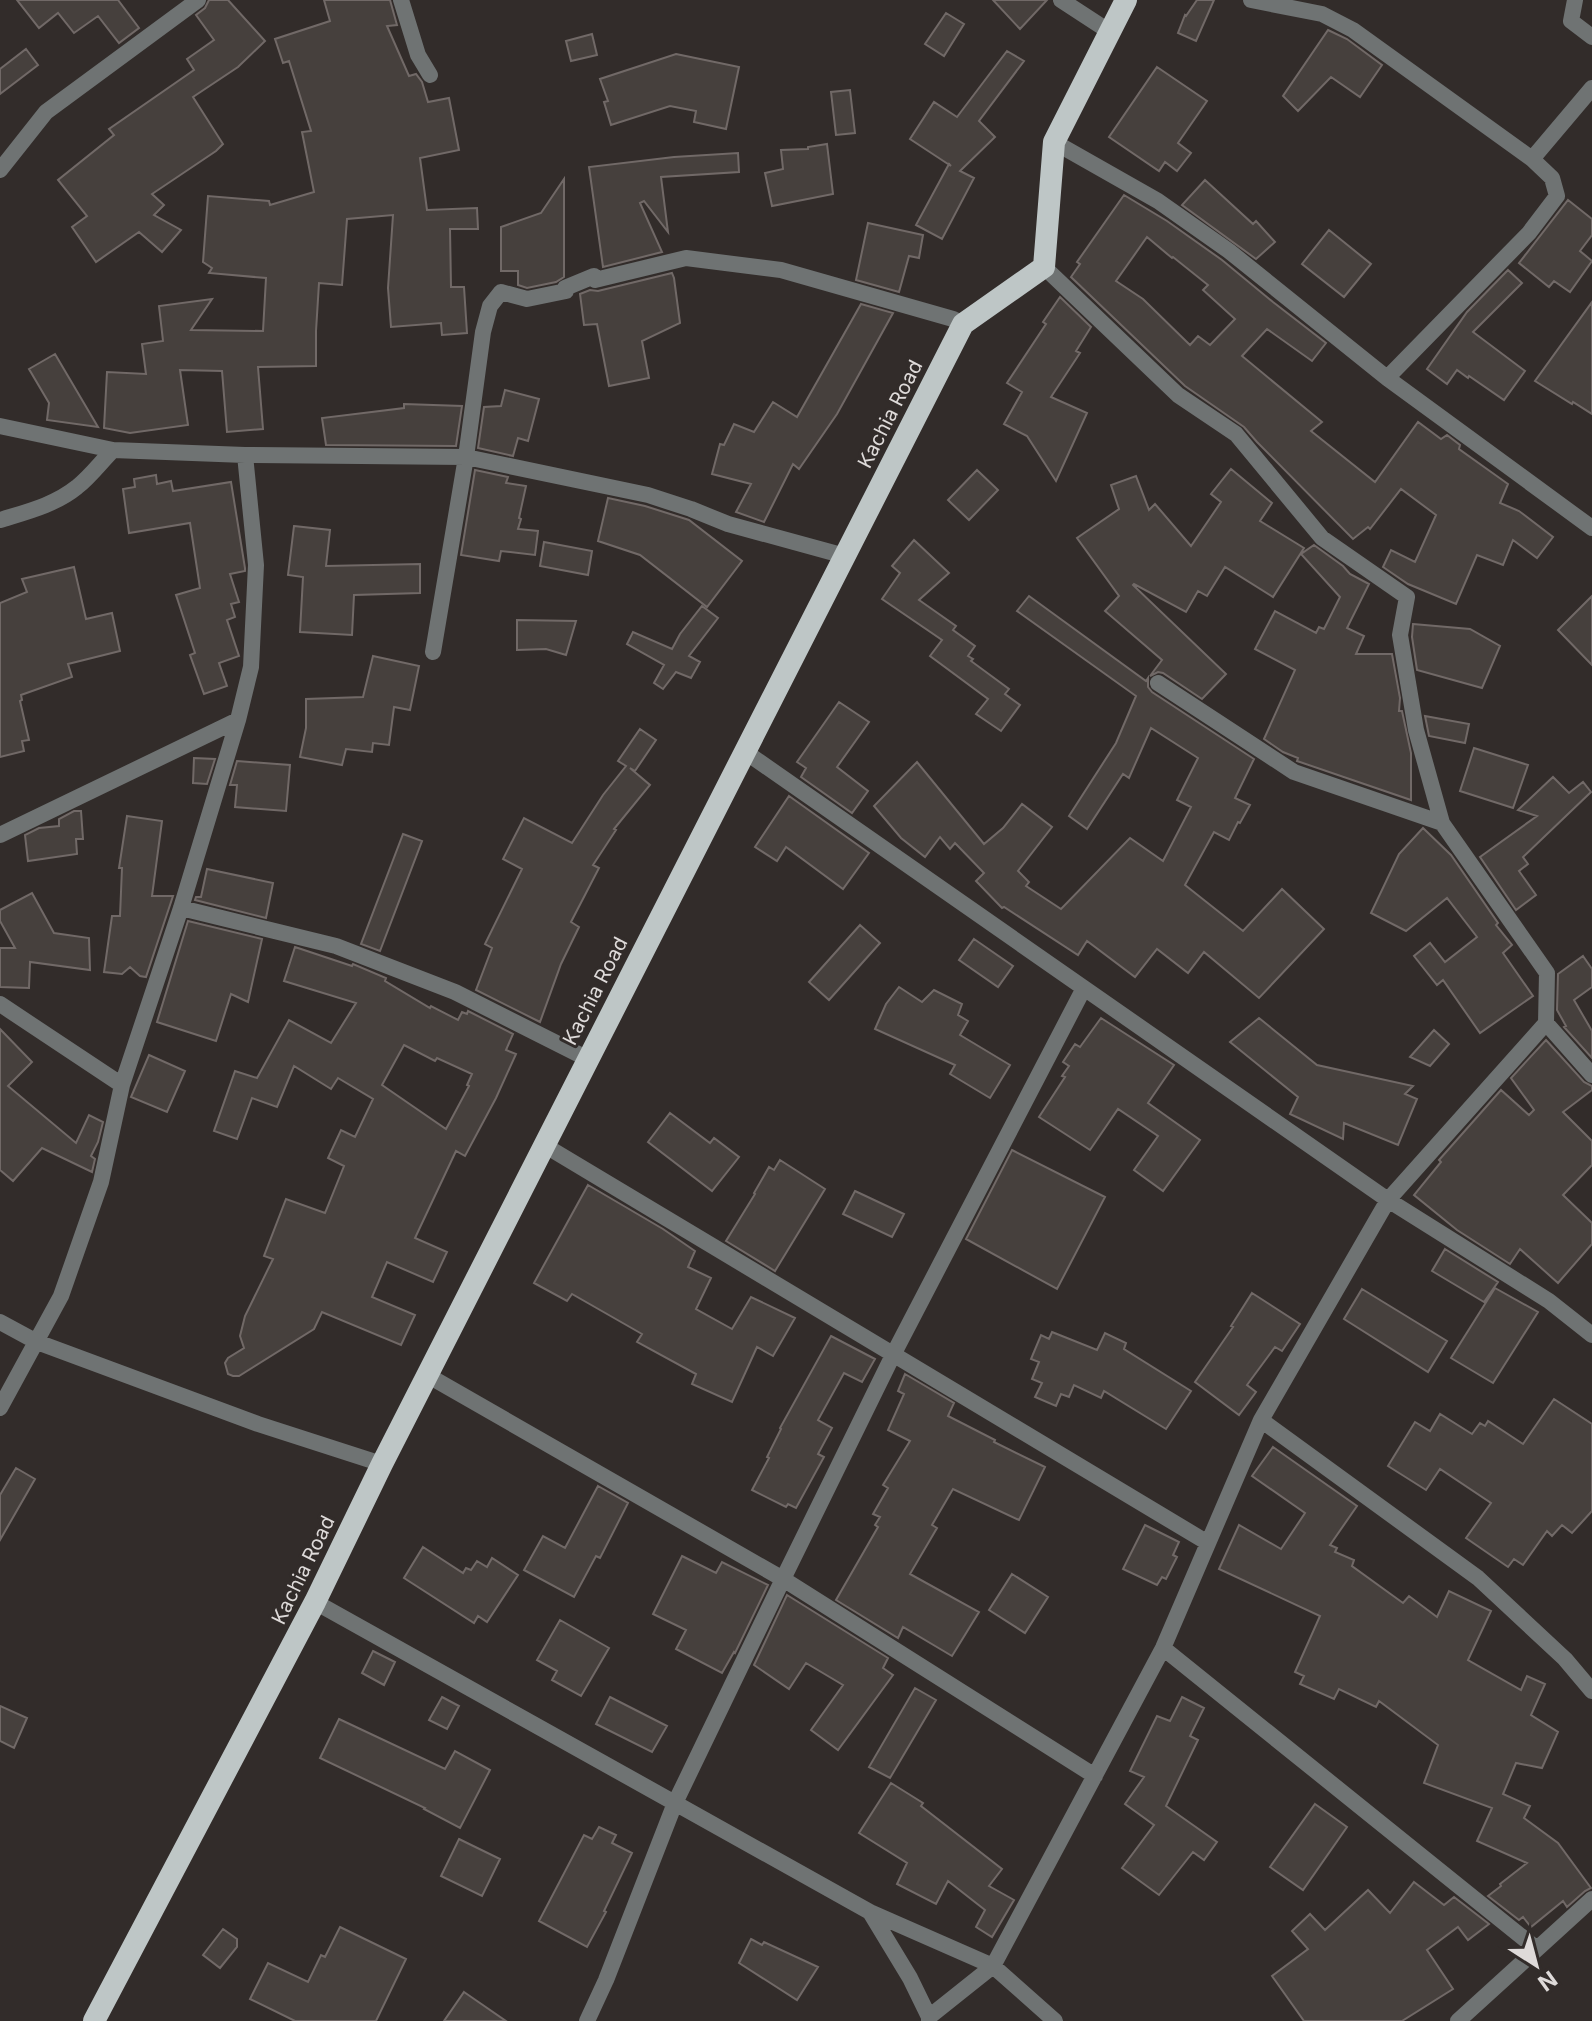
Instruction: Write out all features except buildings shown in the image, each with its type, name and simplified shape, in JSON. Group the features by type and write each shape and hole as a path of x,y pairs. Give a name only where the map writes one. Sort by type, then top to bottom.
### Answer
{"highway":[{"path":"1044,267 1054,142 1126,0"},
{"name":"Kachia Road","path":"94,2021 315,1602 427,1375 963,324 1044,267"}],"street":[{"path":"0,170 46,112 198,0"},
{"path":"401,0 418,55 430,75"},
{"path":"1061,0 1110,32"},
{"path":"1251,0 1322,14 1353,30 1532,159 1552,178 1557,196 1529,233 1387,378"},
{"path":"1575,0 1571,21 1592,37"},
{"path":"1532,159 1592,88"},
{"path":"1054,142 1158,201 1229,251 1387,378 1592,528"},
{"path":"433,652 466,457 483,332 490,306 501,292 527,299 566,291 565,288 594,276 595,280 686,258 781,270 963,324"},
{"path":"870,1912 910,1978 929,2019 993,1966 1163,1648 1261,1420 1388,1200 1546,1023 1547,973 1442,823 1416,730 1400,635 1407,597 1322,538 1236,434 1178,395 1044,267"},
{"path":"0,426 113,450 466,457 648,495 728,524 845,556"},
{"path":"0,520 62,498 78,487 113,450"},
{"path":"0,1408 61,1296 101,1182 122,1085 181,908 238,720 251,667 256,565 245,455"},
{"path":"1158,683 1294,772 1442,823"},
{"path":"0,835 238,720"},
{"path":"744,751 1388,1200 1549,1301 1592,1335"},
{"path":"181,908 336,946 455,992 588,1059"},
{"path":"587,2021 675,1803 893,1355 1084,988"},
{"path":"0,1004 122,1085"},
{"path":"1546,1023 1592,1075"},
{"path":"544,1145 1208,1543"},
{"path":"0,1322 37,1342 258,1424 382,1464"},
{"path":"427,1375 783,1579 1095,1776"},
{"path":"1261,1420 1478,1578 1565,1659 1592,1691"},
{"path":"315,1602 870,1912 993,1966 1055,2021"},
{"path":"1163,1648 1537,1949"},
{"path":"1458,2021 1592,1899"}]}
